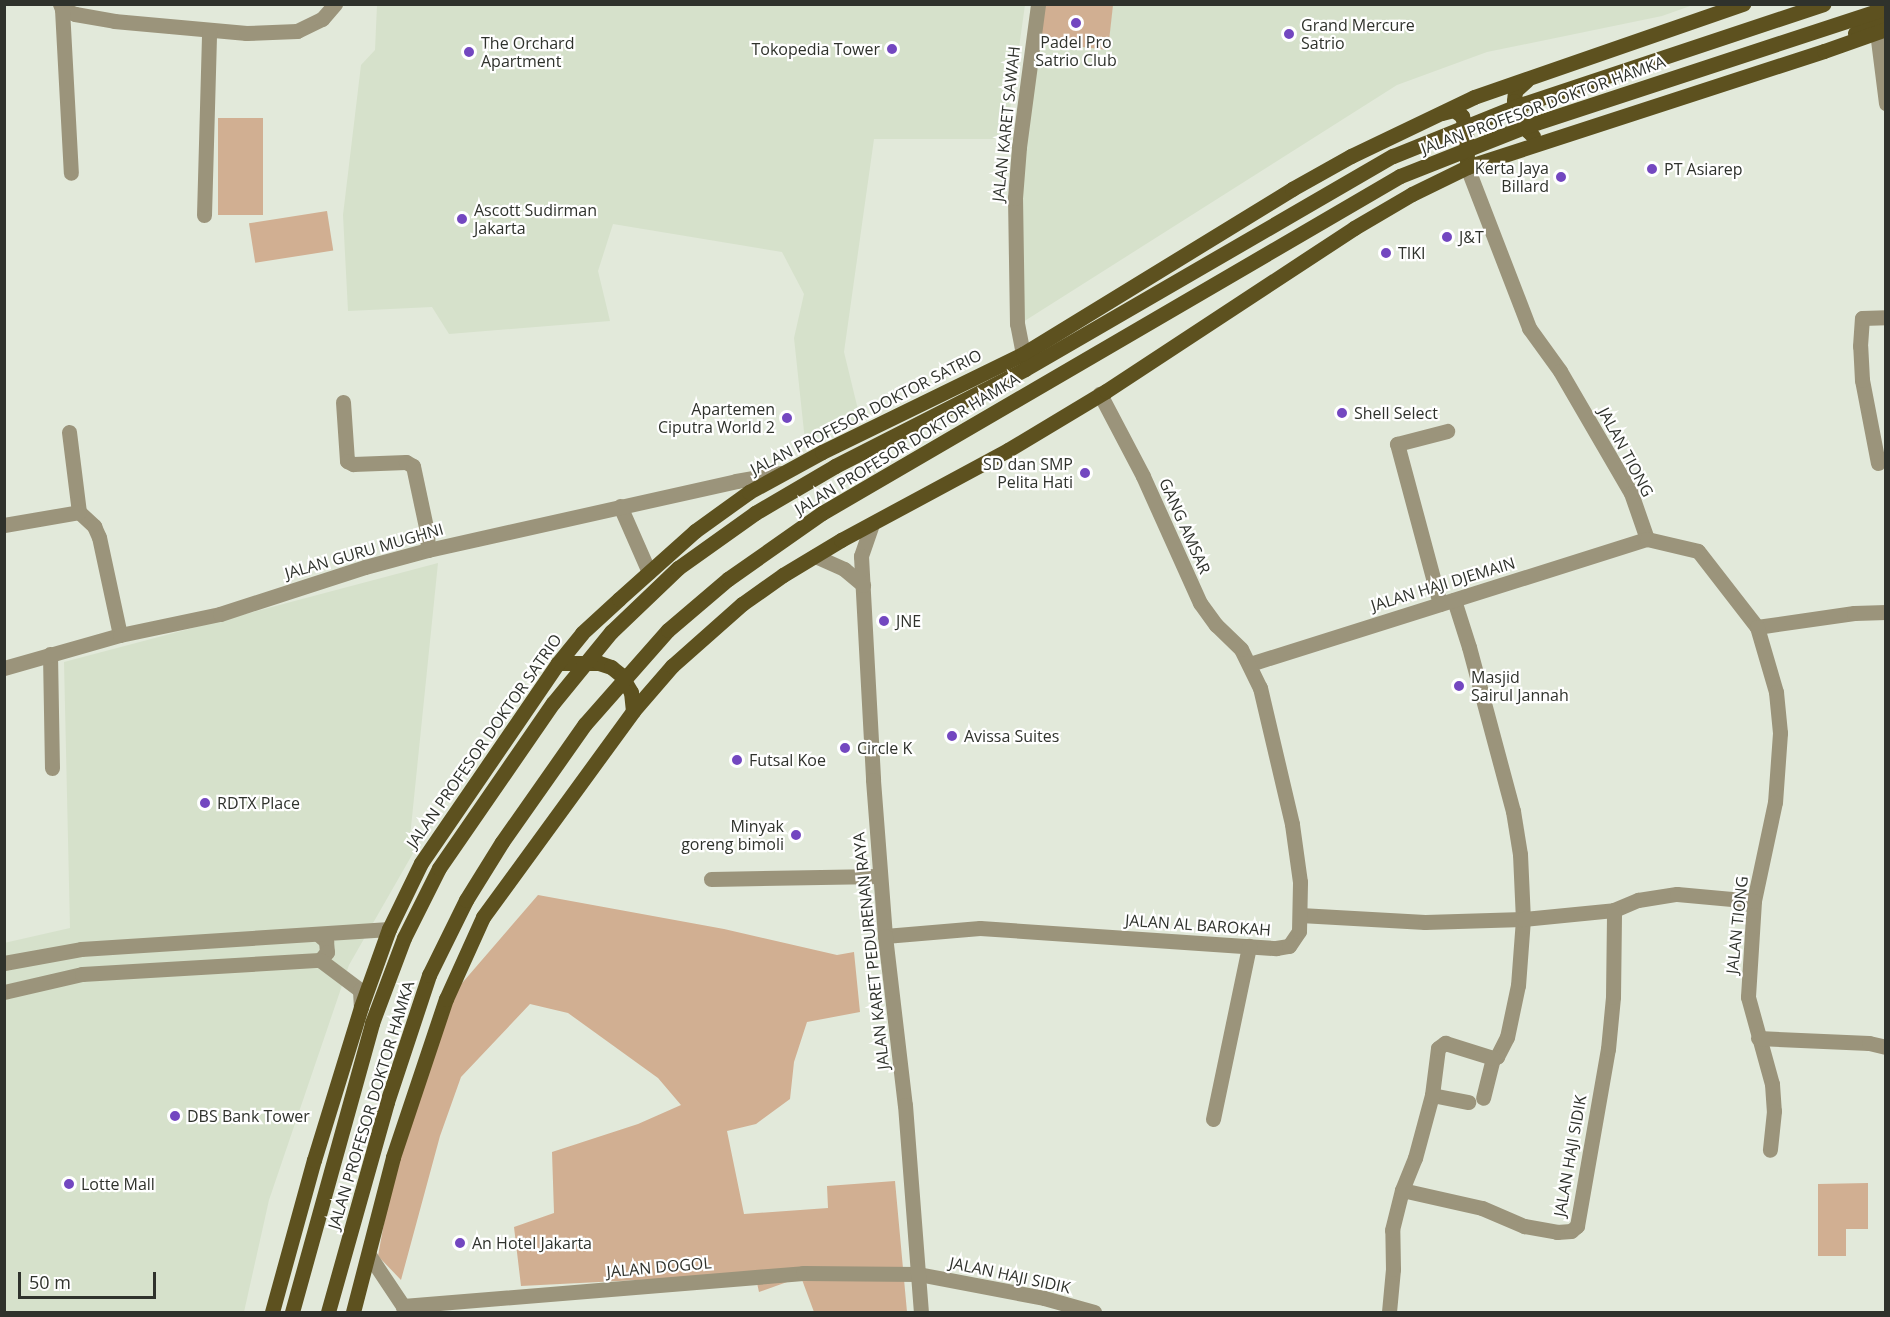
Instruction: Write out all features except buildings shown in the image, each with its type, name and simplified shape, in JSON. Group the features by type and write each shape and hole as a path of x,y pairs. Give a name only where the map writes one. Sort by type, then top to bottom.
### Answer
{"main road":[{"name":"JALAN PROFESOR DOKTOR SATRIO","path":"272,1312 314,1160 361,1006 389,929 421,863 558,663 582,633 695,531 749,492 781,473 1023,354 1292,189 1436,114 1531,77 1743,4"},
{"name":"JALAN PROFESOR DOKTOR HAMKA","path":"292,1312 372,1023 404,938 439,868 553,704 611,632 678,568 755,513 815,478 1045,358 1393,156 1514,107 1823,4"},
{"name":"JALAN PROFESOR DOKTOR HAMKA","path":"328,1312 387,1102 429,975 466,900 502,842 585,724 668,630 728,579 822,513 1400,176 1524,127 1886,8"},
{"path":"1824,51 1886,14"},
{"path":"353,1312 399,1136 446,999 483,917 633,711 672,666 742,604 815,556 1008,450 1100,394 1354,228 1467,167 1824,51 1881,30"},
{"path":"1531,77 1515,91 1514,101 1528,131 1540,142"},
{"path":"1436,114 1454,110 1462,116 1466,131 1467,167"},
{"path":"558,663 599,663 611,667 621,675 631,692 633,711"}],"street":[{"path":"71,173 61,7 114,21 246,33 297,31 322,19 335,4"},
{"name":"JALAN KARET SAWAH","path":"1023,354 1017,324 1015,198 1038,4"},
{"path":"1881,30 1886,103"},
{"path":"204,214 209,31"},
{"name":"JALAN TIONG","path":"1467,167 1529,328 1560,370 1630,494 1647,538 1698,551 1757,627 1776,692 1780,733 1775,802 1754,901 1749,997 1772,1084 1774,1111 1770,1150"},
{"path":"1878,463 1862,380 1860,346 1862,318 1886,317"},
{"name":"GANG AMSAR","path":"1100,394 1143,476 1200,603 1216,625 1241,649 1250,664"},
{"path":"344,402 347,461 353,464 406,462 413,466 428,550"},
{"path":"1432,1095 1475,1100 1509,1027 1522,958 1523,919 1520,854 1513,811 1469,647 1447,602 1397,444 1447,431"},
{"path":"69,432 79,512 94,526 99,537 120,635"},
{"name":"JALAN GURU MUGHNI","path":"4,668 120,635 220,614 365,567 428,550 620,506 781,473"},
{"path":"620,506 649,572"},
{"path":"4,525 79,512"},
{"name":"JALAN KARET PEDURENAN RAYA","path":"872,524 861,556 880,876 905,1105 921,1312"},
{"name":"JALAN HAJI DJEMAIN","path":"1250,664 1647,538"},
{"path":"815,556 844,569 863,585"},
{"path":"1757,627 1844,614 1886,612"},
{"path":"50,654 52,768"},
{"name":"JALAN AL BAROKAH","path":"885,936 981,928 1276,948 1289,946 1299,931 1300,915 1300,882 1292,824 1260,688 1250,664"},
{"path":"711,879 880,876"},
{"path":"1300,915 1425,922 1523,919 1614,910 1638,900 1677,894 1754,901"},
{"name":"JALAN HAJI SIDIK","path":"1402,1190 1482,1208 1524,1226 1557,1232 1571,1231 1577,1226 1608,1049 1613,997 1614,910"},
{"path":"4,963 81,949 389,929"},
{"path":"318,934 326,941 327,952 320,960"},
{"path":"1213,1119 1249,946"},
{"path":"4,992 82,974 320,960 360,990 361,1006"},
{"path":"1758,1038 1869,1043 1886,1047"},
{"path":"1389,1312 1393,1269 1392,1230 1432,1095 1438,1048 1445,1043 1493,1058"},
{"name":"JALAN DOGOL","path":"369,1255 404,1309 803,1273 918,1274"},
{"name":"JALAN HAJI SIDIK","path":"918,1274 1044,1298 1077,1311 1094,1312"}],"shaded area":[{"path":"377,4 1025,5 1006,139 874,139 844,352 861,422 805,441 794,338 804,294 782,252 613,224 598,271 610,321 449,334 432,307 348,311 343,215 361,65 375,50"},
{"path":"1044,5 1693,5 1662,16 1487,52 1397,85 1023,322 1022,202 1026,145"},
{"name":"Padel Pro Satrio Club","path":"1044,5 1113,5 1108,50 1038,42"},
{"path":"218,118 263,118 263,215 218,215"},
{"path":"327,211 333,251 255,263 249,223"},
{"path":"438,563 410,837 420,841 349,965 269,1200 244,1312 5,1312 4,943 70,928 64,662"},
{"path":"538,895 724,929 837,955 854,952 860,1012 807,1022 794,1062 790,1099 756,1124 727,1131 744,1214 828,1208 827,1186 895,1181 907,1312 814,1312 801,1277 759,1292 755,1274 521,1286 514,1227 554,1213 552,1152 638,1124 681,1105 658,1078 568,1013 530,1004 461,1077 440,1136 401,1280 378,1256 394,1168 444,1004"},
{"path":"1868,1183 1868,1229 1846,1229 1846,1256 1818,1256 1818,1184"}],"place":[{"name":"Padel Pro Satrio Club","path":"1076,23"},
{"name":"Grand Mercure Satrio","path":"1289,34"},
{"name":"Tokopedia Tower","path":"892,49"},
{"name":"The Orchard Apartment","path":"469,52"},
{"name":"PT Asiarep","path":"1652,169"},
{"name":"Kerta Jaya Billard","path":"1561,177"},
{"name":"Ascott Sudirman Jakarta","path":"462,219"},
{"name":"J&T","path":"1447,237"},
{"name":"TIKI","path":"1386,253"},
{"name":"Shell Select","path":"1342,413"},
{"name":"Apartemen Ciputra World 2","path":"787,418"},
{"name":"SD dan SMP Pelita Hati","path":"1085,473"},
{"name":"JNE","path":"884,621"},
{"name":"Masjid Sairul Jannah","path":"1459,686"},
{"name":"Avissa Suites","path":"952,736"},
{"name":"Circle K","path":"845,748"},
{"name":"Futsal Koe","path":"737,760"},
{"name":"RDTX Place","path":"205,803"},
{"name":"Minyak goreng bimoli","path":"796,835"},
{"name":"DBS Bank Tower","path":"175,1116"},
{"name":"Lotte Mall","path":"69,1184"},
{"name":"An Hotel Jakarta","path":"460,1243"}]}
